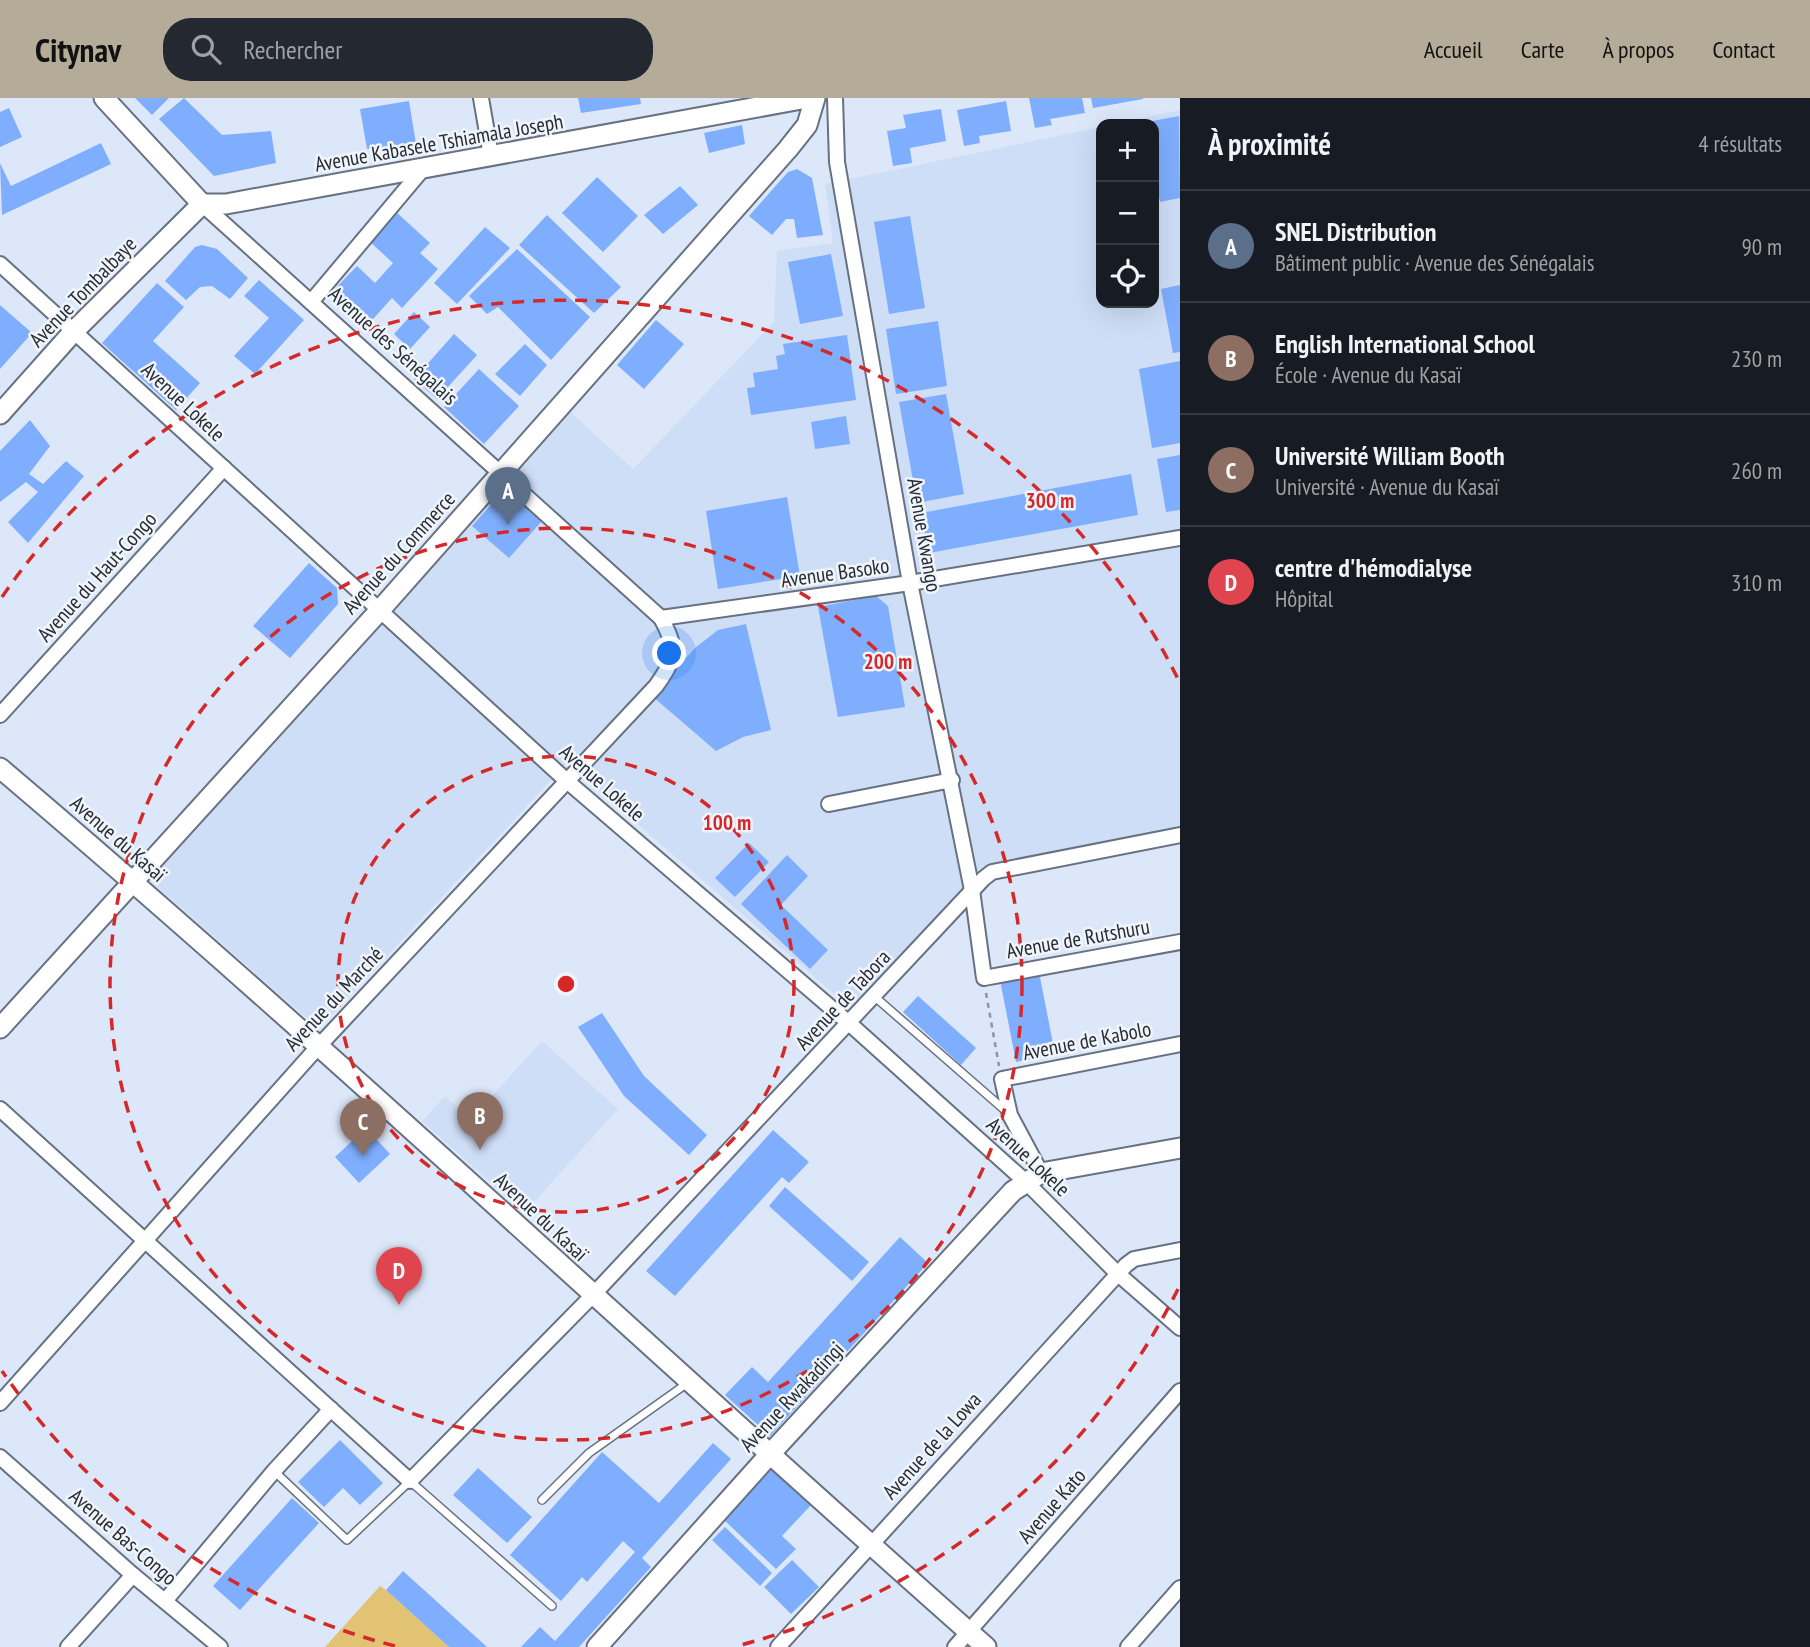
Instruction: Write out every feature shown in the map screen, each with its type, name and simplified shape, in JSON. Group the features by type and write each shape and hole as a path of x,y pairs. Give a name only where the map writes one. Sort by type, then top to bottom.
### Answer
{"street":[{"name":"Avenue des Sénégalais","path":"104,98 202,204 661,618"},
{"path":"481,98 491,156"},
{"name":"Avenue Kabasele Tshiamala Joseph","path":"202,204 226,204 422,170 807,98"},
{"name":"Avenue du Commerce","path":"0,1028 380,610 788,149 807,125 815,98"},
{"name":"Avenue Kwango","path":"835,98 837,162 910,583 972,890 984,978"},
{"path":"311,302 422,170"},
{"name":"Avenue Tombalbaye","path":"0,414 74,331 202,204"},
{"name":"Avenue Lokele","path":"0,264 568,782 1033,1178 1117,1273 1180,1328"},
{"name":"Avenue du Haut-Congo","path":"0,715 224,468"},
{"name":"Avenue Basoko","path":"661,618 910,583 1180,538"},
{"name":"Avenue du Marché","path":"0,1403 146,1243 317,1048 568,782 668,669 674,642 661,618"},
{"name":"Avenue du Kasaï","path":"0,768 132,880 317,1048 395,1114 592,1297 986,1647"},
{"path":"829,804 951,780"},
{"name":"Avenue de Tabora","path":"410,1481 592,1297 850,1024 972,890 992,872 1180,835"},
{"name":"Avenue de Rutshuru","path":"984,978 1180,942"},
{"name":"Avenue de Kabolo","path":"1002,1079 1180,1044"},
{"path":"1002,1079 1010,1115 1033,1178 1180,1147"},
{"path":"0,1109 410,1481"},
{"name":"Avenue Rwakadingi","path":"597,1647 1002,1202 1033,1178"},
{"name":"Avenue de la Lowa","path":"778,1647 1117,1273 1134,1259 1180,1250"},
{"name":"Avenue Kato","path":"955,1647 1180,1391"},
{"path":"165,1601 274,1471 331,1409"},
{"name":"Avenue Bas-Congo","path":"0,1457 133,1575 220,1647"},
{"path":"68,1647 133,1575"},
{"path":"1128,1647 1180,1588"}],"lane":[{"path":"875,997 1010,1115"},
{"path":"542,1500 589,1453 690,1382"},
{"path":"274,1471 347,1540 410,1481 552,1606"}],"path":[{"path":"984,978 1002,1079"}],"shaded area":[{"path":"1180,110 1180,832 987,867 853,1010 567,763 319,1029 150,880 568,410 633,469 774,322 777,251 833,243 825,184 1096,128 1096,308 1159,308 1159,119 1137,119"},
{"path":"542,1041 618,1109 524,1213 422,1121 445,1096 471,1119"},
{"path":"380,1586 386,1590 449,1647 325,1647"}],"building":[{"path":"135,98 169,98 152,115"},
{"path":"184,98 222,135 271,131 276,163 214,176 159,119"},
{"path":"578,98 640,98 641,104 581,113"},
{"path":"1029,98 1082,98 1085,113 1050,119 1052,125 1035,128"},
{"path":"1091,98 1143,98 1143,99 1093,108"},
{"path":"409,101 416,144 367,149 360,109"},
{"path":"1006,101 1011,131 979,136 980,143 964,146 957,110"},
{"path":"9,108 22,137 0,147 0,112"},
{"path":"941,109 946,141 910,148 912,163 893,166 887,131 906,128 903,115"},
{"path":"1179,116 1180,198 1160,202 1159,197 1159,120"},
{"path":"742,125 745,144 709,153 704,133"},
{"path":"101,143 111,164 2,215 0,163 11,186"},
{"path":"797,169 812,178 823,235 797,238 794,219 786,219 772,235 749,216 788,172"},
{"path":"597,177 638,216 603,252 562,213"},
{"path":"680,186 698,205 663,234 644,215"},
{"path":"394,210 430,243 420,253 438,269 402,308 392,298 365,328 329,295 357,266 375,283 393,263 367,239"},
{"path":"547,215 621,287 594,313 519,245"},
{"path":"910,216 925,308 889,314 874,222"},
{"path":"485,227 510,248 457,304 434,283"},
{"path":"202,245 217,249 248,278 230,299 212,286 200,287 186,300 165,281 195,247"},
{"path":"517,249 590,317 551,360 498,307 487,314 469,296"},
{"path":"831,254 843,316 800,324 788,262"},
{"path":"259,280 304,320 255,374 234,356 269,318 244,296"},
{"path":"157,283 184,307 153,341 200,383 176,410 102,343"},
{"path":"1180,285 1180,352 1173,353 1161,289"},
{"path":"0,305 32,333 0,369"},
{"path":"414,312 430,327 410,349 394,334"},
{"path":"656,320 684,344 644,389 617,365"},
{"path":"938,321 947,386 896,394 886,329"},
{"path":"454,334 477,355 437,399 414,379"},
{"path":"847,335 856,400 751,415 747,388 755,387 753,373 778,369 776,356 785,354 783,344"},
{"path":"525,344 547,365 520,396 495,374"},
{"path":"1180,361 1180,443 1152,448 1139,369"},
{"path":"479,369 519,406 484,444 444,407"},
{"path":"946,394 964,494 917,503 899,402"},
{"path":"846,416 850,444 815,449 811,422"},
{"path":"30,420 50,446 29,474 43,484 66,461 84,476 28,543 8,522 38,492 26,482 0,502 0,451"},
{"path":"1180,455 1180,510 1166,512 1157,459"},
{"path":"1131,474 1138,515 929,553 921,513"},
{"path":"505,489 542,521 509,558 472,526"},
{"path":"787,497 800,576 718,589 706,511"},
{"path":"309,563 337,588 338,604 290,658 253,626"},
{"path":"876,596 888,606 905,707 838,717 818,607"},
{"path":"746,624 771,730 743,737 716,751 652,696 695,648 718,630"},
{"path":"749,843 769,862 735,897 715,878"},
{"path":"787,855 808,876 781,905 828,950 810,969 741,904"},
{"path":"1039,972 1055,1054 1016,1062 1000,980"},
{"path":"918,996 976,1048 961,1065 903,1012"},
{"path":"602,1013 644,1076 707,1135 689,1155 624,1096 578,1027"},
{"path":"366,1128 390,1154 359,1183 335,1157"},
{"path":"773,1130 809,1162 789,1183 782,1177 675,1296 646,1271"},
{"path":"785,1187 869,1262 852,1281 769,1206"},
{"path":"900,1237 928,1263 770,1436 725,1395 752,1367 768,1382"},
{"path":"340,1440 383,1483 360,1505 343,1488 324,1507 298,1482"},
{"path":"713,1443 731,1459 642,1558 651,1567 579,1647 521,1647 540,1627 555,1641 635,1552 623,1541 587,1582 582,1577 561,1601 510,1555 602,1452 659,1503"},
{"path":"478,1468 532,1517 507,1543 453,1495"},
{"path":"772,1469 811,1505 782,1536 796,1549 776,1569 724,1520"},
{"path":"292,1498 319,1523 240,1610 213,1586"},
{"path":"725,1527 772,1573 760,1586 712,1540"},
{"path":"792,1560 819,1587 791,1614 764,1587"},
{"path":"403,1571 487,1647 449,1647 386,1590"}],"place":[{"name":"SNEL Distribution","path":"508,525"},
{"name":"English International School","path":"480,1150"},
{"name":"Université William Booth","path":"363,1156"},
{"name":"centre d'hémodialyse","path":"399,1305"}]}
